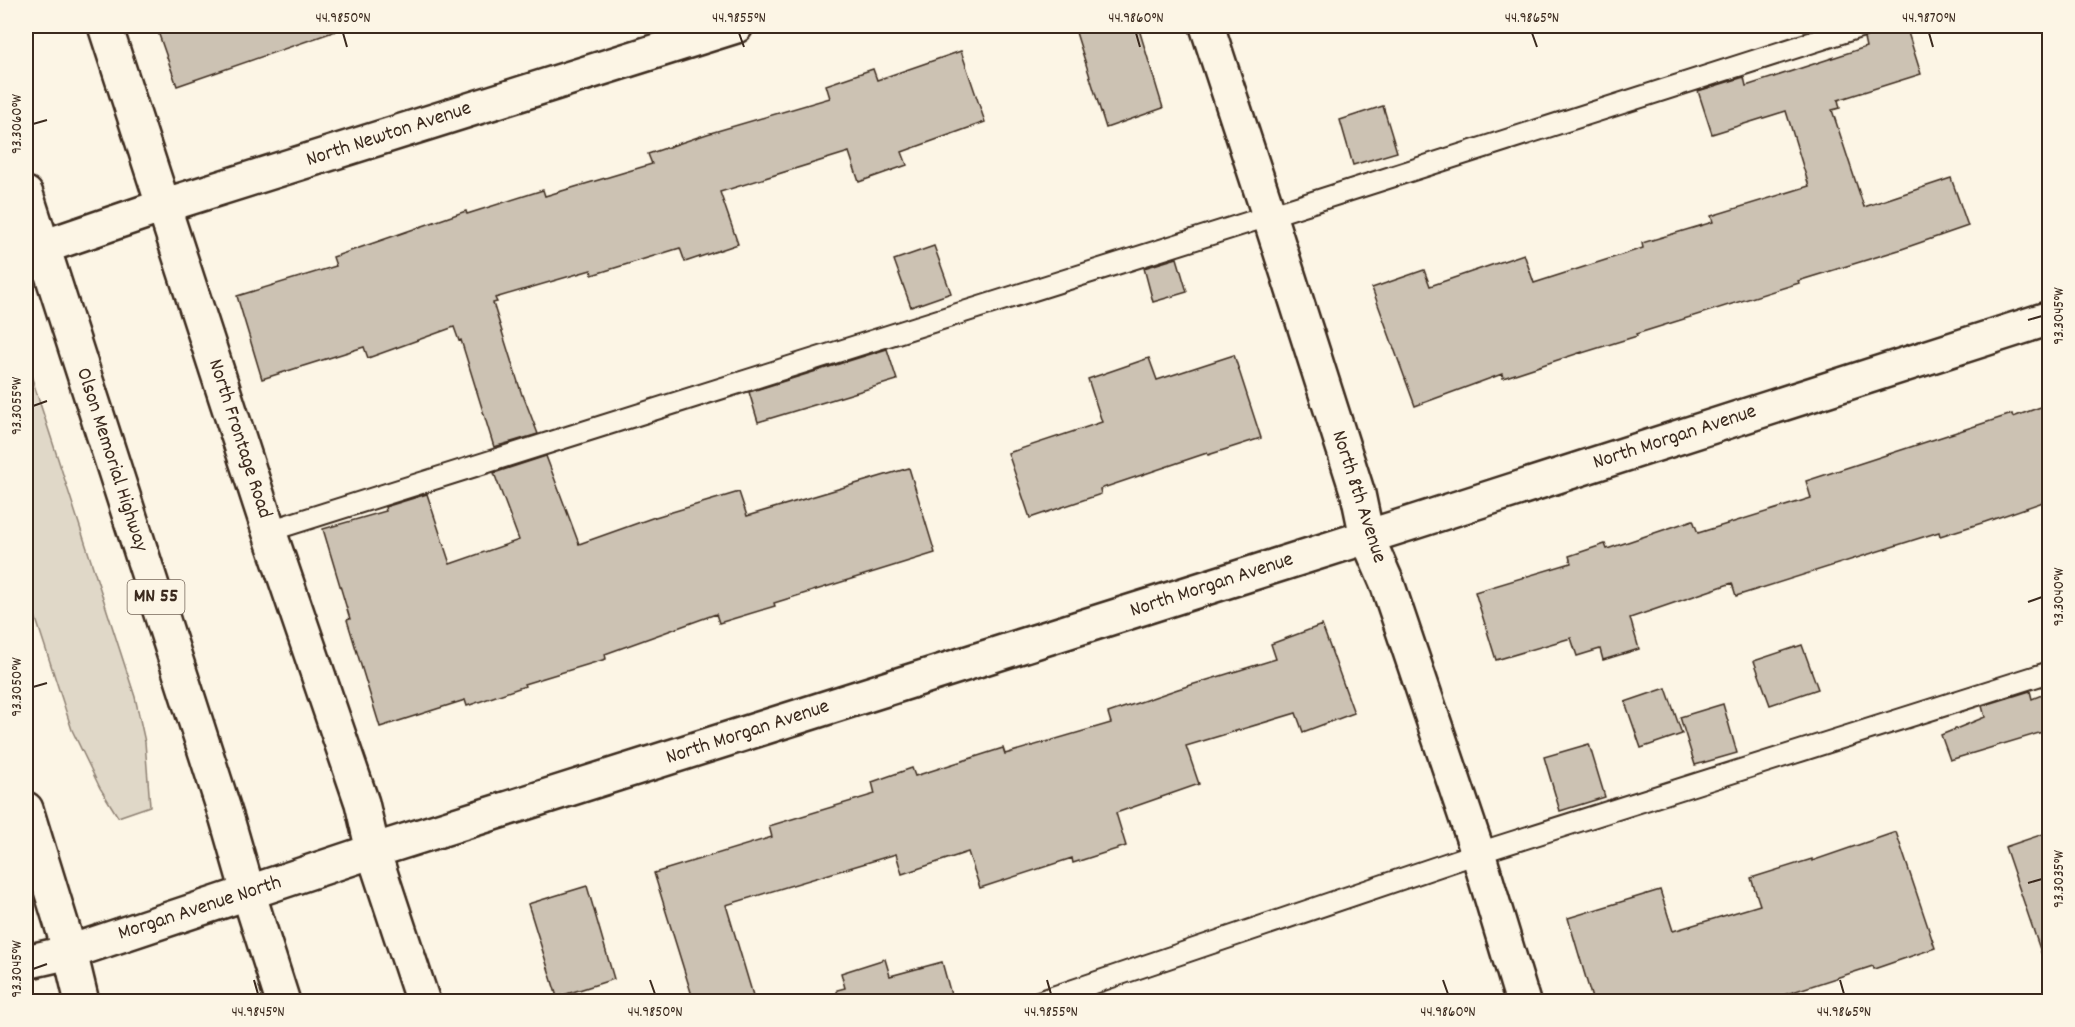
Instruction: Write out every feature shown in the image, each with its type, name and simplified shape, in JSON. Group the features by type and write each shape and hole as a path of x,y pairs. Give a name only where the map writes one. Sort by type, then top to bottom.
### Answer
{"street":[{"name":"North Frontage Road","path":"105,26 269,531 362,803 373,851 423,1002"},
{"name":"North Newton Avenue","path":"43,247 164,206 736,26"},
{"name":"North 8th Avenue","path":"1207,26 1358,494 1367,537 1387,583 1478,853 1523,1002"},
{"name":"Olson Memorial Highway","path":"26,194 227,819 283,1002"},
{"name":"North Morgan Avenue","path":"373,851 1367,537 2049,318"},
{"path":"26,809 70,952 82,1002"},
{"name":"Morgan Avenue North","path":"26,962 70,952 373,851"}],"lane":[{"path":"269,531 1863,26"},
{"path":"1038,1002 1478,853 2049,672"}],"shaded area":[{"path":"26,360 135,697 145,742 150,806 118,817 100,788 72,730 26,588"}],"building":[{"path":"156,26 335,26 336,31 177,86"},
{"path":"1074,26 1138,26 1163,108 1106,128"},
{"path":"1885,26 1906,26 1921,74 1838,100 1840,108 1832,110 1864,207 1951,178 1968,226 1798,281 1799,283 1636,334 1637,336 1503,378 1502,374 1415,406 1372,288 1424,270 1430,286 1524,254 1534,283 1643,248 1642,243 1713,222 1711,216 1809,186 1786,111 1712,134 1698,91 1744,77 1746,86 1866,47 1864,38 1875,29"},
{"path":"961,51 985,122 902,152 907,165 859,182 849,152 720,192 738,244 685,262 680,248 592,275 591,270 495,298 497,302 493,303 522,395 538,434 494,447 461,340 459,341 454,327 368,358 364,347 262,379 237,296 336,266 333,257 466,211 467,214 543,190 545,196 652,164 648,154 830,98 826,85 873,69 877,80"},
{"path":"1383,106 1397,152 1353,165 1340,120"},
{"path":"934,246 951,293 911,307 894,260"},
{"path":"1177,258 1187,292 1153,302 1144,268"},
{"path":"887,349 897,380 758,422 749,392"},
{"path":"1234,355 1261,438 1208,455 1207,453 1100,489 1101,494 1030,518 1008,453 1102,422 1088,379 1149,358 1157,380"},
{"path":"2049,404 2049,500 1940,536 1939,532 1736,596 1732,583 1630,618 1639,649 1603,660 1600,649 1577,656 1571,638 1496,660 1475,592 1571,563 1569,556 1605,544 1607,549 1693,520 1698,533 1811,498 1806,481"},
{"path":"546,456 579,544 652,518 739,492 747,516 909,468 935,553 774,603 775,606 719,623 716,614 605,654 606,659 524,684 525,686 467,706 465,700 380,727 347,620 350,619 323,529 386,511 385,507 427,494 450,564 519,540 494,473"},
{"path":"1322,625 1354,713 1303,732 1296,713 1186,746 1199,784 1116,813 1126,846 1073,863 1072,858 980,888 968,852 902,874 896,854 726,905 755,1002 694,1002 654,873 772,837 769,826 875,794 872,782 912,768 915,776 1003,748 1005,754 1111,723 1108,713 1276,659 1271,644"},
{"path":"1802,645 1818,689 1770,705 1754,661"},
{"path":"1666,688 1682,734 1641,748 1625,702"},
{"path":"2030,691 2032,699 2049,692 2049,730 1950,760 1941,735 1985,717 1982,706"},
{"path":"1723,704 1737,753 1695,765 1680,717"},
{"path":"1589,744 1605,797 1560,811 1544,757"},
{"path":"1896,832 1935,948 1874,969 1873,966 1762,1002 1593,1002 1568,918 1660,890 1673,931 1760,905 1751,878 1812,859 1812,861"},
{"path":"2049,832 2049,960 2044,961 2005,847"},
{"path":"587,886 614,979 557,997 528,904"},
{"path":"885,959 890,976 942,962 953,1002 838,1002 837,990 845,988 841,973"}]}
